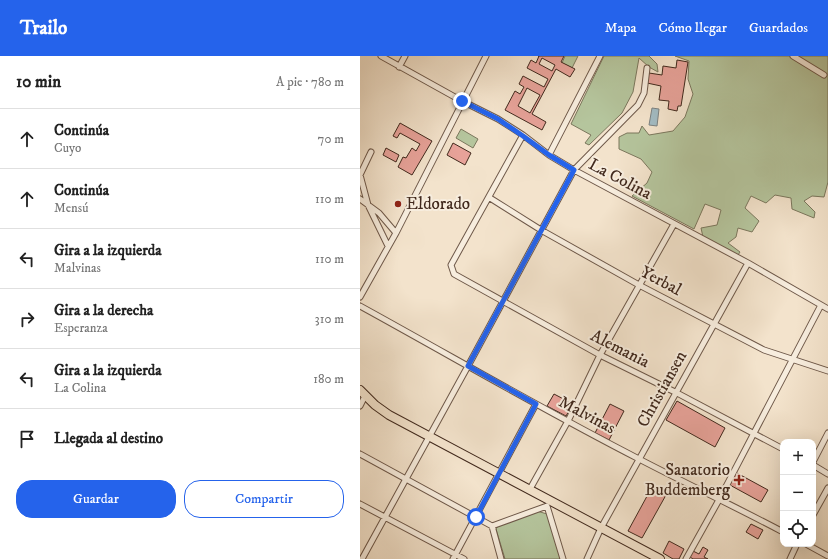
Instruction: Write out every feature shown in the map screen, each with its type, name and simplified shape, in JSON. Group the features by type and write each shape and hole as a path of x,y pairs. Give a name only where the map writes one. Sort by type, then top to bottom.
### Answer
{"main road":[{"path":"363,393 389,415 530,489 548,503 601,528 660,559"}],"street":[{"name":"La Colina","path":"381,56 462,101 498,119 549,155 574,170 748,263 828,309"},
{"path":"399,67 405,56"},
{"path":"360,297 396,233 486,56"},
{"path":"549,155 600,56"},
{"path":"793,56 824,75"},
{"path":"363,558 574,170 638,105 644,93 647,68"},
{"path":"490,198 523,136"},
{"path":"371,152 360,175 368,205 388,246"},
{"name":"Yerbal","path":"490,198 541,230 639,285 764,350 828,371"},
{"name":"Alemania","path":"490,198 451,265 454,274 600,355 677,393 780,447"},
{"path":"360,199 379,213 396,233"},
{"path":"530,489 568,421 600,355 674,224"},
{"name":"Christiansen","path":"587,559 601,528 748,263"},
{"path":"686,559 720,498 821,305"},
{"name":"Malvinas","path":"360,306 536,404 780,530"},
{"path":"360,406 363,393"},
{"path":"455,557 536,404"},
{"path":"816,456 828,433"},
{"path":"360,454 492,526 501,559"},
{"path":"816,467 828,474"},
{"path":"815,511 828,488"},
{"path":"492,526 548,503 563,559"},
{"path":"360,504 455,557 464,559"},
{"path":"790,559 796,547"},
{"path":"812,547 828,556"}],"green space":[{"path":"565,56 578,56 572,68 562,63"},
{"path":"604,56 649,56 657,64 658,72 649,67 639,58 633,92 622,113 589,145 585,143 591,135 571,124"},
{"path":"675,56 828,56 828,182 824,197 812,196 804,201 815,212 814,218 792,209 791,198 775,195 766,203 751,196 745,208 759,221 752,232 738,228 736,237 728,243 740,252 738,255 703,237 701,228 717,225 721,210 705,204 694,229 632,196 647,183 652,172 641,159 619,149 619,137 627,133 639,133 642,126 649,135 673,131 685,117 693,94 688,79 689,61"},
{"path":"461,129 478,139 473,148 456,138"},
{"path":"537,511 547,514 561,557 559,559 505,559 496,529 500,523"}],"water":[{"path":"652,108 659,109 657,126 649,125"}],"building":[{"path":"539,56 564,56 561,62 575,69 570,77 556,69 532,114 546,122 542,130 505,110 515,91 520,94 524,87 519,84 523,76 544,87 548,79 527,68 531,60 536,63","holes":["542,58 555,65 552,71 539,64","527,88 540,95 530,113 518,106"]},
{"path":"677,60 688,62 681,106 678,106 677,111 668,109 669,101 659,100 661,86 647,83 649,73 662,75 663,66 676,68"},
{"path":"400,123 432,141 412,175 398,167 403,157 406,158 412,148 416,151 420,144 400,133 397,138 393,136"},
{"path":"453,143 471,153 465,165 447,155"},
{"path":"386,148 399,155 396,162 383,155"},
{"path":"554,394 573,404 566,416 547,406"},
{"path":"677,401 725,428 715,447 666,420"},
{"path":"610,404 624,411 609,440 595,433"},
{"path":"735,472 768,490 761,502 728,484"},
{"path":"652,487 666,495 642,538 628,531"},
{"path":"751,524 763,530 758,539 746,532"},
{"path":"669,541 684,549 679,559 673,559 663,553"},
{"path":"703,547 708,550 704,557 708,559 693,559 690,557 693,551 699,554"}],"place":[{"name":"Eldorado","path":"398,204"},
{"name":"Sanatorio Buddemberg","path":"739,480"}],"route":[{"path":"462,101 498,119 549,155 574,170 468,366 536,404 476,517"}]}
